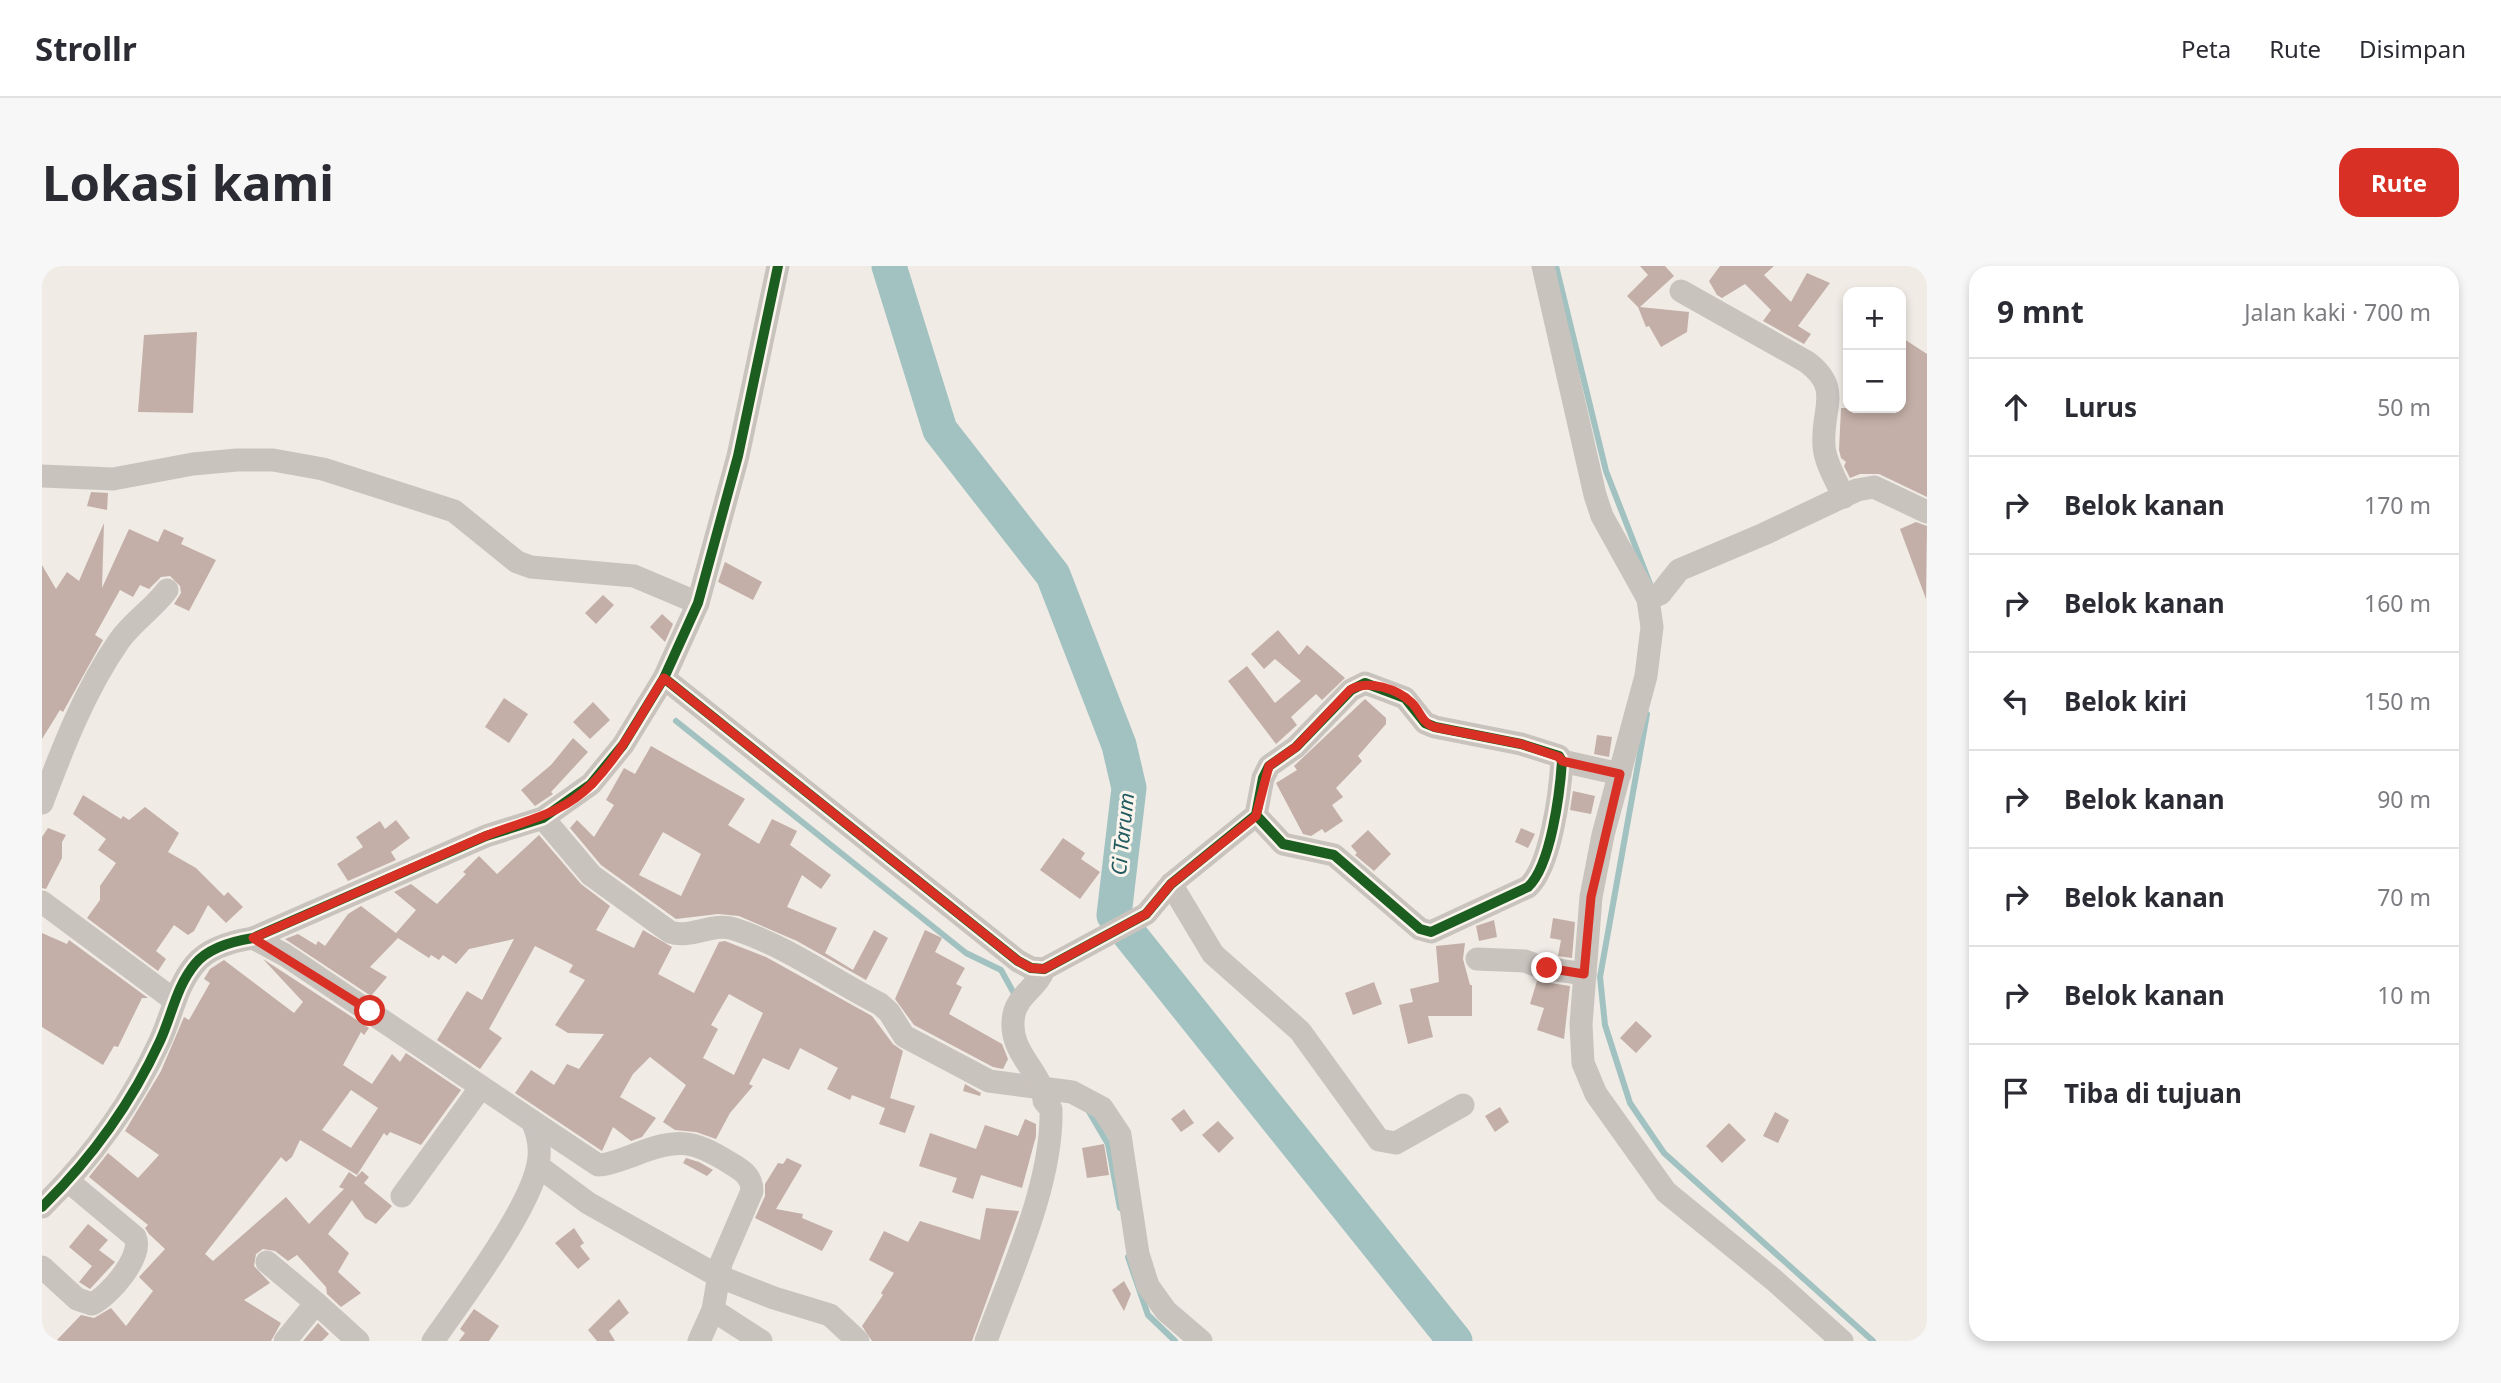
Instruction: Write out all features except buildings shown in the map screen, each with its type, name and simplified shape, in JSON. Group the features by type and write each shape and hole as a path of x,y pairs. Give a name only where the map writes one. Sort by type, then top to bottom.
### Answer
{"street":[{"path":"42,1207 68,1181 127,1104 160,1040 174,1000 196,962 232,941 253,938 486,836 543,818 591,784 623,745 664,678 698,603 738,456 778,266"},
{"path":"1543,266 1595,495 1602,516 1652,598 1652,627 1646,676 1591,897 1580,1047 1583,1063 1596,1094 1646,1167 1678,1203 1774,1280 1842,1341"},
{"path":"1681,291 1807,362 1823,376 1829,393 1824,449 1844,497"},
{"path":"42,476 113,479 193,464 237,460 273,460 323,469 454,511 517,562 531,567 625,575 698,603"},
{"path":"1652,598 1679,570 1844,497 1874,487 1927,512"},
{"path":"42,803 77,714 118,642 132,623 167,590"},
{"path":"664,678 1018,961 1031,968 1053,964 1146,914 1171,884 1256,816 1269,766 1296,747 1350,690 1365,683 1405,698 1430,725 1521,744 1559,757 1562,761 1620,774"},
{"path":"1256,816 1287,845 1309,847 1334,855 1420,929 1431,932 1528,887 1538,876 1548,847 1562,761"},
{"path":"543,818 591,875 646,918 670,932 684,935 727,928 789,952 880,1004 889,1012 902,1034 911,1041 989,1081 1083,1096 1102,1108 1111,1119 1123,1148 1142,1272 1166,1311 1201,1341"},
{"path":"1171,884 1213,954 1300,1031 1379,1140 1396,1143 1463,1105"},
{"path":"42,902 174,1000"},
{"path":"253,938 285,955 597,1165 667,1143 687,1142 713,1152 743,1171 750,1180 752,1191 731,1234 718,1276 713,1310 698,1341"},
{"path":"1477,959 1525,961 1543,968 1584,974"},
{"path":"1049,1090 1024,1062 1014,1038 1020,1003 1053,964"},
{"path":"402,1195 481,1087"},
{"path":"986,1341 1031,1219 1048,1158 1051,1109 1044,1101 1049,1090"},
{"path":"433,1341 513,1222 538,1166 539,1150 533,1121"},
{"path":"538,1166 588,1203 718,1276 774,1298 830,1315 858,1341"},
{"path":"42,1267 77,1299 92,1304 131,1264 137,1251 135,1237 68,1181"},
{"path":"267,1262 358,1341"},
{"path":"285,1341 316,1303"},
{"path":"713,1310 761,1341"}],"waterway":[{"name":"Ci Tarum","path":"889,266 940,430 1053,575 1119,745 1129,788 1114,915 1455,1341"},
{"path":"1556,266 1606,471 1652,589"},
{"path":"1647,714 1600,977 1605,1025 1630,1103 1664,1153 1873,1341"},
{"path":"676,721 966,953 1001,970 1016,997"},
{"path":"1088,1110 1108,1144 1120,1208"},
{"path":"1128,1257 1148,1315 1175,1341"}],"cycle path":[{"path":"42,1207 77,1170 123,1109 160,1041 183,982 200,958 222,946 253,938 486,836 543,818 591,784 623,745 664,678 698,603 738,456 778,266"},
{"path":"664,678 1018,961 1031,968 1044,969 1146,914 1171,884 1256,815 1283,844 1334,855 1420,929 1431,932 1528,887 1536,877 1553,828 1562,761 1559,756 1521,744 1435,727 1425,723 1405,698 1365,683 1351,690 1296,747 1269,766 1263,778 1256,815"}],"route":[{"path":"370,1011 285,955 253,938 486,836 543,818 563,806 591,784 623,745 664,678 1018,961 1031,968 1044,969 1152,910 1171,884 1256,816 1263,778 1272,762 1296,747 1350,690 1360,684 1371,684 1411,702 1425,723 1434,727 1521,744 1559,757 1562,761 1620,774 1603,835 1591,897 1584,974 1547,968"}]}
